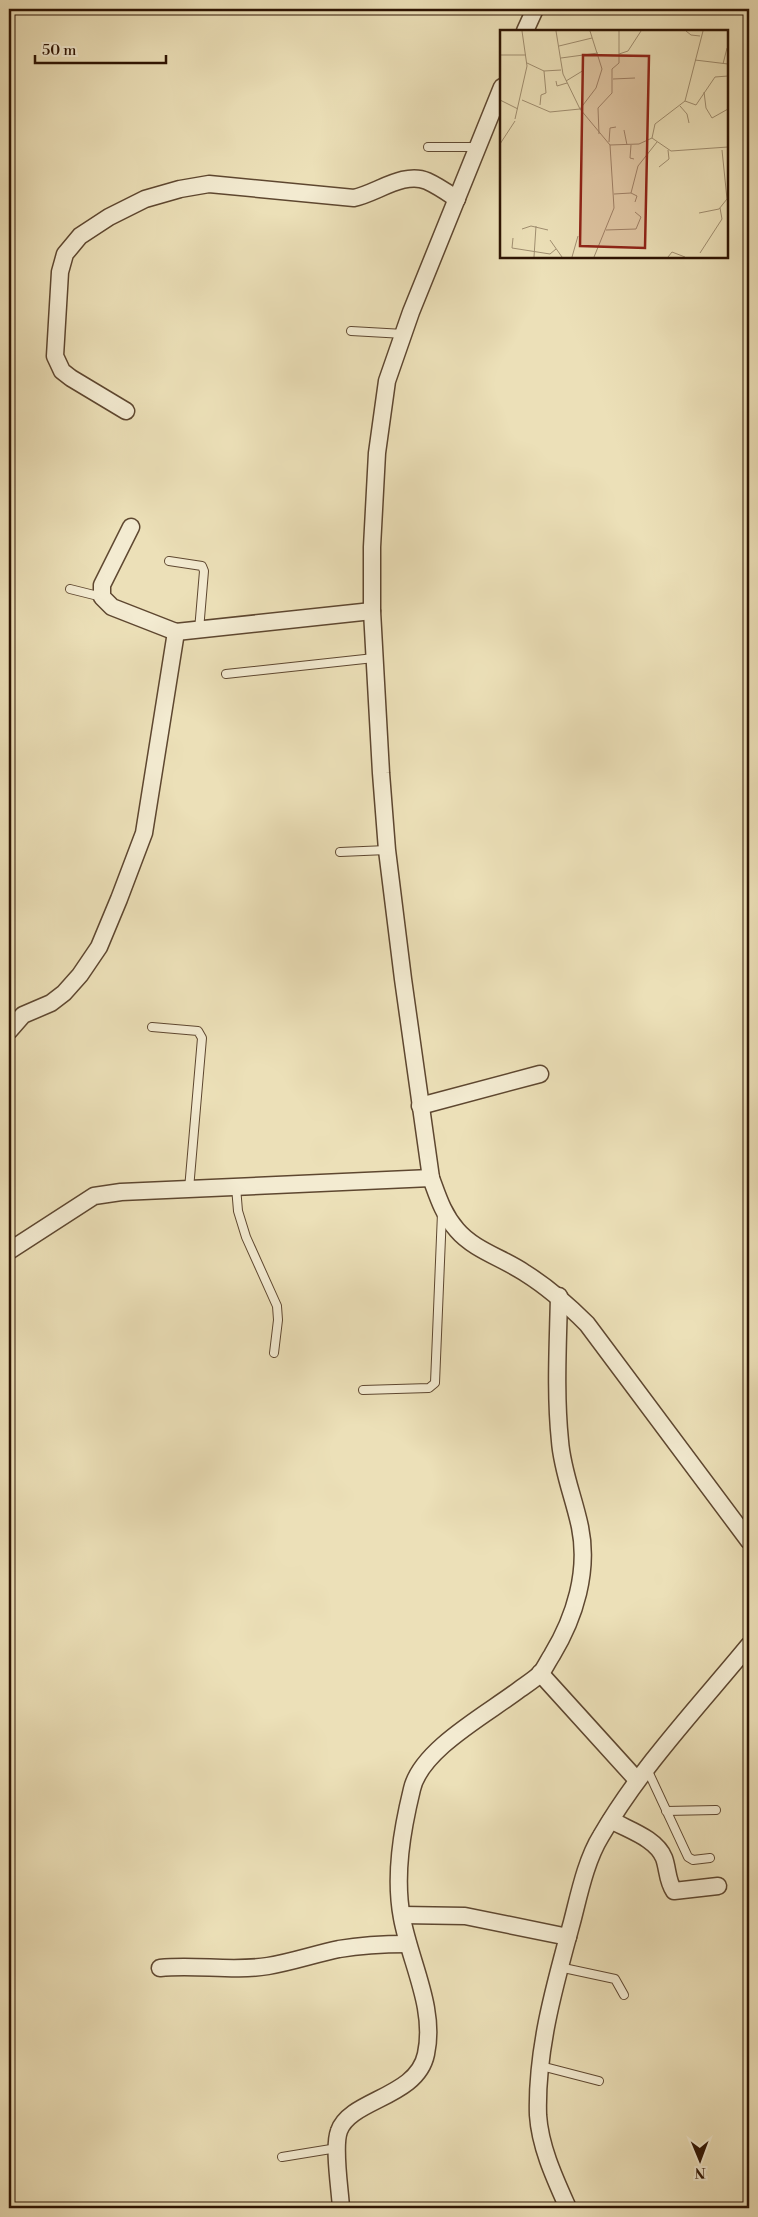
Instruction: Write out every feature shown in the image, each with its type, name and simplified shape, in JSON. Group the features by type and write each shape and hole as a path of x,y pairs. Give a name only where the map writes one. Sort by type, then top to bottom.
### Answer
{"street":[{"path":"525,30 535,9"},
{"path":"500,92 387,381 377,453 372,547 372,611 387,850 431,1178 442,1209 457,1231 481,1249 524,1272 559,1296 587,1324 749,1541"},
{"path":"126,411 71,378 62,371 55,356 60,272 65,254 80,236 109,217 145,199 180,189 209,184 354,198 405,179 417,178 427,181 458,199"},
{"path":"131,527 102,585 102,597 112,607 176,632 372,611"},
{"path":"9,1031 23,1015 52,1003 80,975 99,946 119,899 144,833 176,632"},
{"path":"420,1106 540,1074"},
{"path":"9,1251 94,1196 121,1192 431,1178"},
{"path":"341,2208 337,2148 339,2131 344,2122 360,2110 395,2092 415,2076 426,2057 428,2024 423,1996 402,1915 399,1876 404,1827 413,1785 428,1760 457,1734 540,1673 560,1642 576,1606 582,1565 581,1530 560,1445 557,1406 559,1296"},
{"path":"568,2208 546,2155 538,2116 541,2066 551,1993 587,1870 599,1838 642,1775 749,1645"},
{"path":"540,1673 642,1775"},
{"path":"611,1820 655,1844 663,1857 670,1885 674,1891 718,1886"},
{"path":"402,1915 465,1916 568,1936"},
{"path":"160,1968 184,1965 246,1968 267,1966 340,1949 371,1945 408,1944"}],"lane":[{"path":"428,147 478,147"},
{"path":"351,331 404,334"},
{"path":"169,561 202,566 204,571 199,630"},
{"path":"70,589 102,597"},
{"path":"226,674 374,658"},
{"path":"340,852 387,850"},
{"path":"152,1027 198,1032 202,1038 189,1189"},
{"path":"236,1187 238,1210 246,1237 277,1306 278,1320 274,1353"},
{"path":"363,1390 429,1388 435,1383 442,1209"},
{"path":"642,1775 666,1811 688,1857 693,1860 710,1858"},
{"path":"666,1811 716,1810"},
{"path":"559,1967 615,1979 624,1995"},
{"path":"541,2066 599,2081"},
{"path":"282,2157 337,2148"}]}
